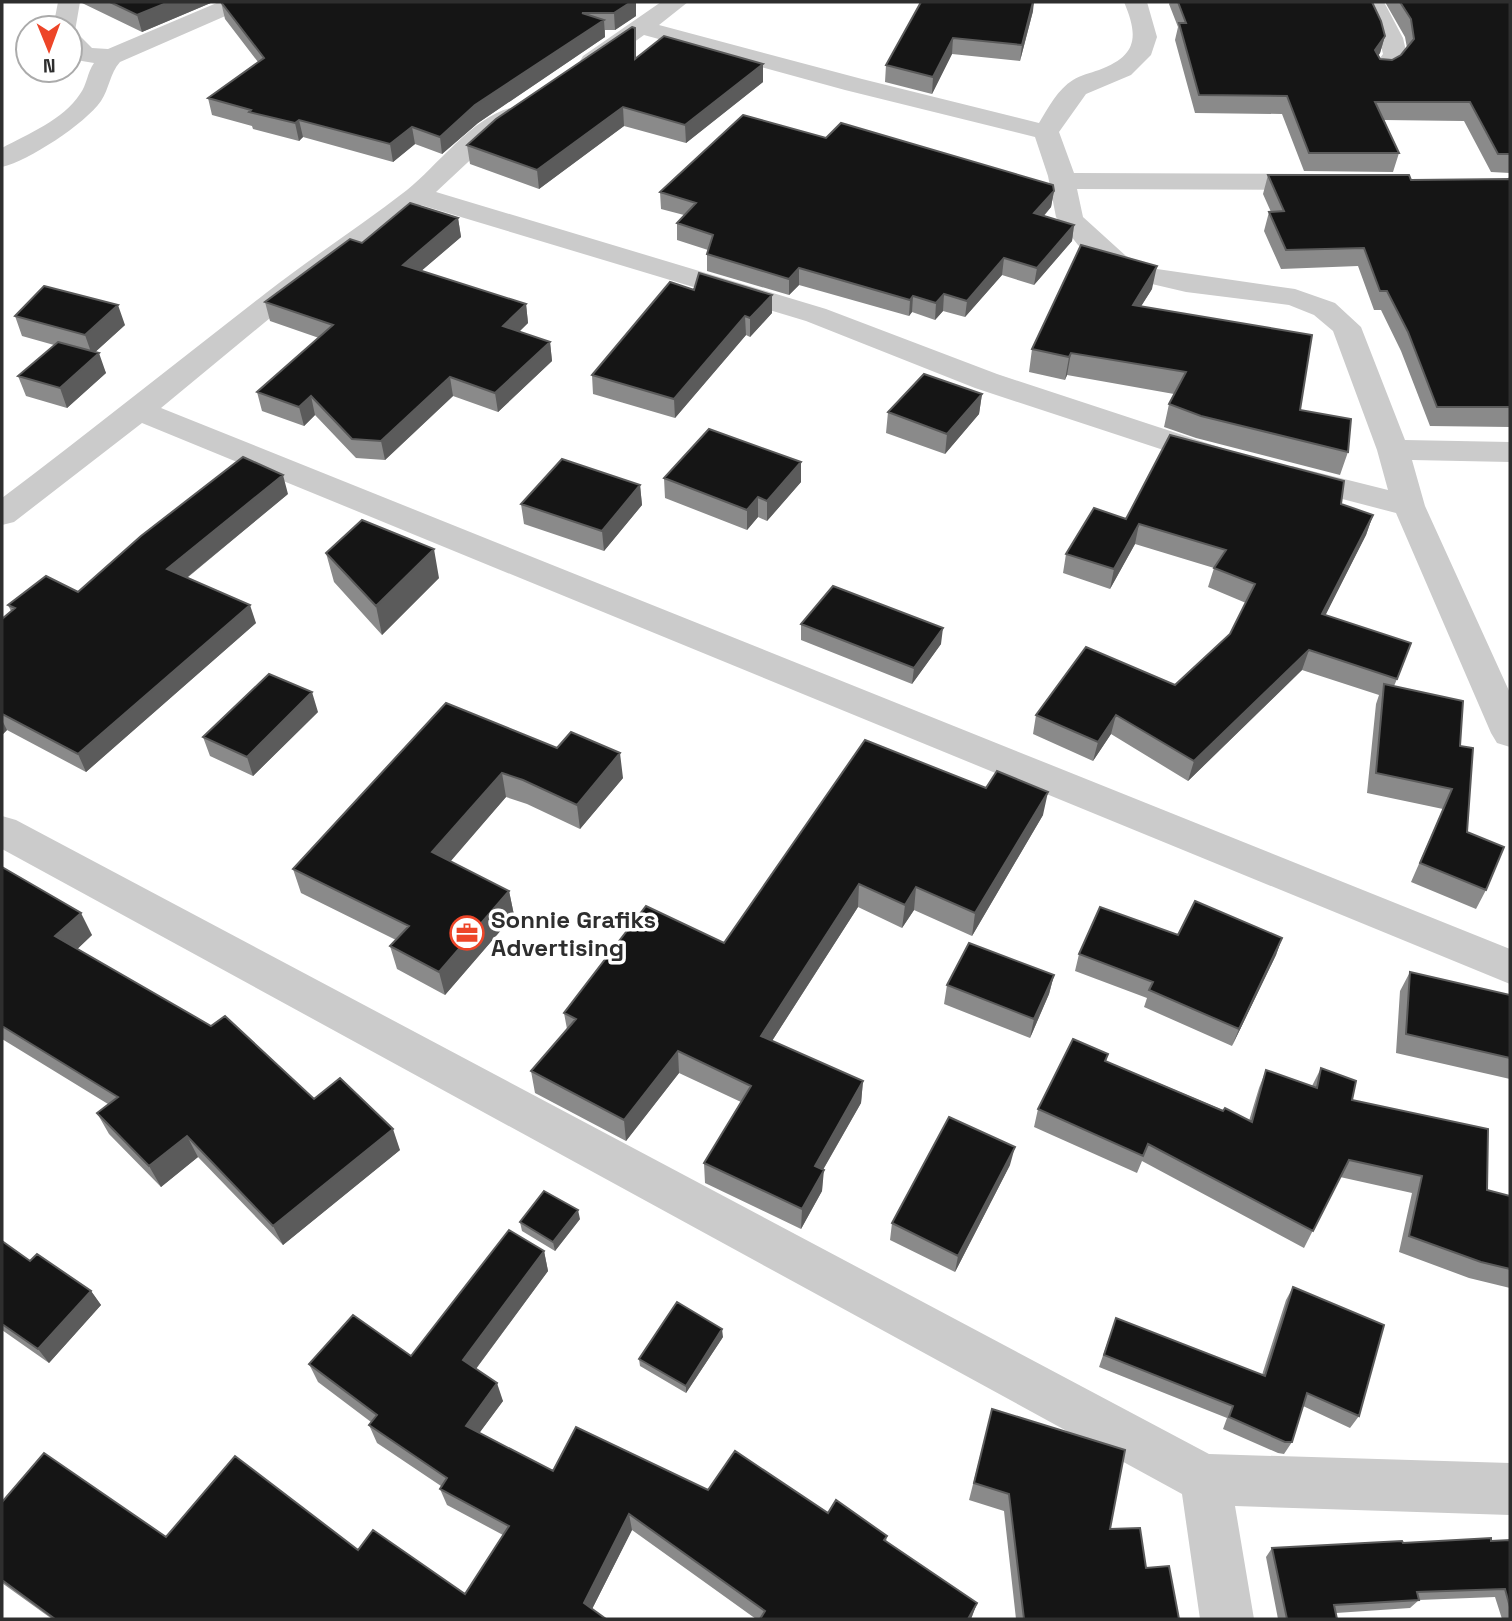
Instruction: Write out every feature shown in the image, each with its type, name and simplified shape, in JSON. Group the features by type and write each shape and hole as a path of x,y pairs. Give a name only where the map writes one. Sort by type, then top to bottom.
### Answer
{"street":[{"path":"2,159 65,120 86,103 98,88 100,68 111,57 238,2"},
{"path":"565,79 676,2"},
{"path":"1046,132 1083,84 1133,65 1143,53 1142,16 1136,2"},
{"path":"1373,2 1391,38 1395,55 1384,69"},
{"path":"640,27 854,85 1046,132"},
{"path":"84,54 111,57"},
{"path":"2,514 139,410 277,298 417,195 488,130 532,101"},
{"path":"1046,132 1062,181 1068,216 1101,254 1142,274 1198,286 1284,296 1324,306 1336,313 1346,327 1394,450 1409,506 1510,733"},
{"path":"1062,181 1342,182"},
{"path":"417,195 816,315 986,381 1185,448 1409,506"},
{"path":"139,410 1510,967"},
{"path":"1394,450 1510,452"},
{"path":"2,831 1205,1479 1510,1489"},
{"path":"1205,1479 1227,1619"}],"building":[{"path":"110,2 169,2 137,15"},
{"path":"221,2 631,2 614,13 582,13 604,20 475,105 440,137 412,127 390,144 299,120 295,123 249,112 251,110 208,98 264,58"},
{"path":"921,2 1033,2 1022,45 953,38 933,77 886,65"},
{"path":"1178,2 1372,2 1385,36 1375,50 1380,59 1392,60 1401,55 1414,39 1411,19 1400,2 1510,2 1510,154 1498,154 1470,102 1375,102 1399,153 1309,153 1287,96 1199,95 1179,23 1186,23"},
{"path":"632,27 635,28 635,59 664,36 763,64 685,125 623,107 537,170 467,145 496,119"},
{"path":"743,115 826,138 841,123 1053,185 1054,191 1034,213 1074,225 1037,268 1004,258 967,301 944,294 936,303 913,296 910,300 799,268 789,279 707,254 713,235 677,223 696,203 660,192"},
{"path":"1268,175 1409,175 1411,180 1510,179 1510,407 1437,407 1408,332 1387,291 1380,291 1364,248 1286,250 1269,212 1284,211"},
{"path":"410,203 458,218 403,265 526,304 503,326 550,342 495,393 450,377 381,441 352,439 311,396 299,407 257,392 333,325 265,302 350,239 362,243"},
{"path":"1081,245 1157,266 1133,305 1312,335 1300,410 1351,419 1348,452 1201,416 1169,404 1186,372 1071,353 1069,357 1032,349"},
{"path":"699,273 772,295 750,318 745,316 674,399 592,375 670,282 694,290"},
{"path":"44,286 118,305 85,335 15,316"},
{"path":"58,342 99,353 60,388 18,376"},
{"path":"924,374 982,394 947,434 888,412"},
{"path":"709,429 801,462 767,501 758,497 747,510 664,478"},
{"path":"1170,435 1344,481 1341,504 1373,515 1322,614 1411,643 1397,679 1309,650 1194,761 1116,715 1098,742 1036,715 1086,647 1175,685 1230,634 1255,584 1214,568 1226,550 1139,524 1114,569 1066,554 1094,508 1126,519"},
{"path":"243,457 283,475 167,569 250,605 78,754 2,714 2,619 15,608 8,605 46,576 78,592 141,536"},
{"path":"562,459 640,485 602,531 521,504"},
{"path":"362,520 434,549 376,606 326,553"},
{"path":"833,586 943,628 914,668 801,624"},
{"path":"269,674 312,692 247,757 203,737"},
{"path":"1384,684 1463,701 1460,746 1473,748 1467,832 1504,847 1486,890 1420,863 1452,789 1376,773"},
{"path":"446,703 557,748 571,732 620,753 577,805 502,773 432,852 509,891 439,972 390,946 409,926 293,869"},
{"path":"865,740 986,788 997,771 1048,792 975,913 916,887 905,905 859,884 761,1036 863,1081 815,1166 824,1170 802,1209 704,1163 751,1086 678,1051 624,1120 531,1071 576,1019 564,1013 646,906 724,943"},
{"path":"2,867 81,913 55,936 211,1026 225,1016 314,1099 340,1078 393,1129 273,1226 187,1136 149,1166 97,1113 118,1097 2,1026"},
{"path":"1195,901 1282,938 1239,1029 1149,990 1153,982 1079,954 1100,907 1178,935"},
{"path":"969,943 1054,975 1034,1019 947,985"},
{"path":"1410,972 1510,995 1510,1058 1406,1034"},
{"path":"1073,1039 1108,1054 1105,1061 1223,1111 1225,1108 1252,1122 1266,1070 1317,1088 1321,1068 1356,1081 1352,1100 1488,1129 1487,1190 1510,1196 1510,1269 1481,1262 1409,1236 1422,1176 1349,1160 1313,1231 1148,1144 1143,1156 1038,1109"},
{"path":"949,1117 1015,1147 958,1256 892,1223"},
{"path":"544,1191 578,1210 553,1242 520,1222"},
{"path":"509,1230 544,1251 463,1360 497,1383 466,1426 553,1471 576,1427 708,1490 735,1451 828,1513 836,1500 887,1536 884,1540 977,1603 968,1619 760,1619 765,1611 629,1514 584,1603 606,1619 55,1619 2,1580 2,1502 44,1453 166,1537 235,1456 358,1550 373,1530 465,1594 509,1526 440,1489 447,1478 369,1425 377,1415 309,1364 353,1315 411,1356"},
{"path":"2,1241 30,1261 37,1254 91,1291 38,1349 2,1324"},
{"path":"1293,1287 1384,1325 1359,1416 1307,1393 1292,1442 1285,1442 1229,1417 1233,1406 1104,1355 1116,1318 1265,1376"},
{"path":"677,1302 722,1329 686,1386 639,1359"},
{"path":"992,1409 1125,1450 1110,1529 1140,1528 1146,1568 1169,1566 1179,1619 1024,1619 1009,1494 974,1483"},
{"path":"1491,1538 1491,1541 1510,1540 1510,1607 1505,1589 1417,1592 1419,1600 1334,1605 1337,1619 1287,1619 1272,1548"}],"place":[{"name":"Sonnie Grafiks Advertising","path":"467,933"}]}
